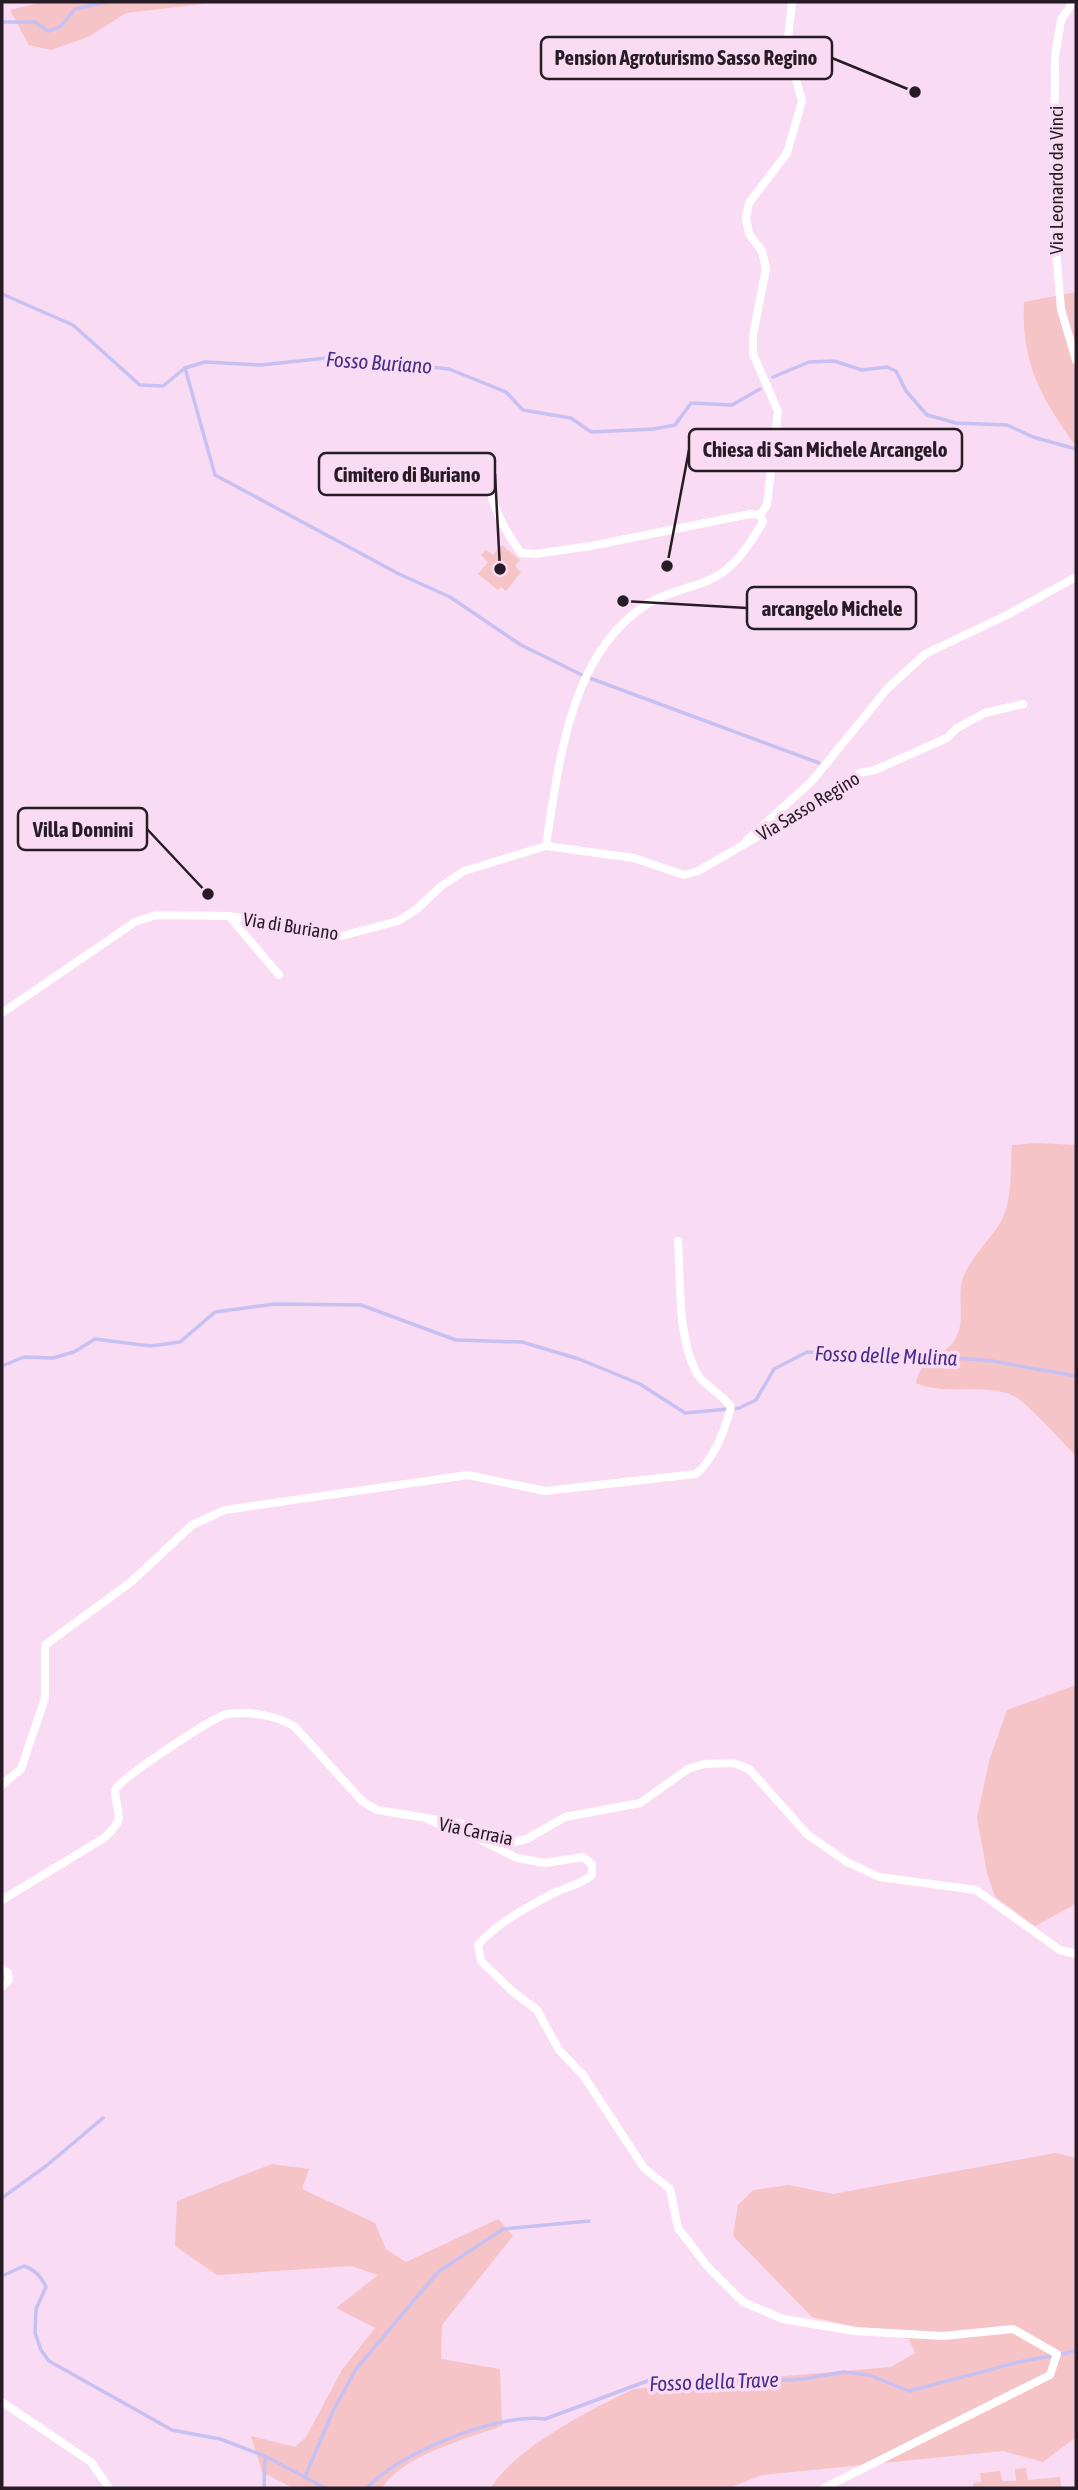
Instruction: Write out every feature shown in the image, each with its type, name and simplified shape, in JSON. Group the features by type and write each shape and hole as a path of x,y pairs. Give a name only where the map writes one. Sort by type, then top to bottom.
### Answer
{"street":[{"path":"546,846 561,750 578,698 620,623 651,601 722,573 747,548 763,522 760,515 769,494 778,411 752,354 753,335 766,269 762,251 749,234 746,218 749,203 788,153 802,101 787,47 792,2"},
{"name":"Via Leonardo da Vinci","path":"1073,2 1061,20 1055,57 1054,226 1061,309 1076,360"},
{"path":"488,463 487,475 499,516 521,553 535,554 590,546 750,514 760,515"},
{"path":"743,845 758,826 812,781 842,748 887,690 925,654 1005,617 1076,577"},
{"name":"Via Sasso Regino","path":"743,845 826,797 860,773 875,770 947,738 957,728 985,713 1023,704"},
{"name":"Via di Buriano","path":"2,1013 135,922 156,915 229,916 342,936 371,930 417,909 440,887 464,871 546,846 634,858 684,875 712,865 743,845"},
{"path":"229,916 279,975"},
{"path":"2,1785 21,1769 45,1698 45,1645 131,1582 192,1525 225,1510 468,1475 545,1490 696,1474 704,1467 721,1435 731,1407 724,1397 696,1374 683,1319 678,1241"},
{"name":"Via Carraia","path":"2,1900 104,1838 120,1820 116,1796 119,1783 225,1714 252,1714 285,1720 322,1755 362,1801 377,1810 463,1825 514,1842 527,1839 565,1817 640,1803 688,1769 704,1764 734,1763 749,1769 808,1835 847,1862 879,1877 976,1890 1060,1950 1076,1954"},
{"path":"431,1821 467,1833 517,1858 545,1863 583,1857 592,1864 592,1875 586,1881 552,1894 488,1933 478,1945 481,1961 512,1992 537,2010 559,2050 583,2075 644,2168 670,2189 678,2228 708,2267 743,2302 783,2319 855,2331 943,2336 1013,2329 1057,2354 1050,2375 824,2488"},
{"path":"2,1969 8,1973 9,1980 2,1987"},
{"path":"2,2402 91,2462 109,2488"}],"shaded area":[{"path":"42,2 220,2 126,13 88,37 51,50 29,45 10,10"},
{"path":"1076,292 1076,447 1036,379 1026,344 1024,302"},
{"path":"502,545 520,560 515,566 521,572 506,591 501,587 498,590 478,574 488,562 481,555 486,550 493,555"},
{"path":"1012,1145 1076,1145 1076,1456 1035,1414 1012,1395 988,1390 940,1389 916,1383 923,1366 949,1347 958,1333 963,1278 999,1225 1007,1207"},
{"path":"1076,1685 1076,1904 1035,1926 995,1897 987,1873 977,1818 989,1761 1007,1710"},
{"path":"1055,2153 1076,2158 1076,2437 1043,2462 1003,2451 762,2475 729,2488 491,2488 517,2459 555,2431 634,2389 891,2367 915,2353 909,2339 812,2317 733,2236 738,2205 753,2190 789,2185 833,2194"},
{"path":"272,2164 309,2169 302,2189 375,2223 386,2249 406,2262 498,2219 513,2236 442,2325 441,2359 500,2369 502,2426 420,2457 392,2476 382,2488 293,2488 262,2472 251,2436 295,2447 306,2437 342,2370 375,2328 336,2308 378,2275 351,2266 217,2275 175,2246 177,2201"},
{"path":"1026,2468 1028,2480 1060,2477 1061,2488 973,2488 973,2483 981,2482 980,2473 1000,2471 1002,2481 1016,2481 1015,2469"}],"waterway":[{"path":"2,22 35,22 48,31 60,27 75,9 106,2"},
{"name":"Fosso Buriano","path":"2,294 73,325 140,385 163,386 185,368 205,362 261,365 336,357 449,369 506,392 523,410 571,418 591,432 654,429 675,425 691,403 732,405 760,389"},
{"name":"Fosso Buriano","path":"773,377 809,362 834,361 862,370 887,367 896,371 906,391 927,415 956,423 1007,425 1033,437 1076,449"},
{"path":"185,368 215,475 399,574 450,597 521,645 584,676 819,763"},
{"name":"Fosso delle Mulina","path":"2,1366 24,1357 53,1358 74,1352 95,1339 150,1346 180,1342 215,1312 275,1304 361,1305 456,1340 522,1342 579,1359 640,1384 685,1413 739,1408 756,1400 774,1369 807,1352 900,1353 992,1361 1076,1376"},
{"path":"2,2198 46,2166 103,2118"},
{"path":"305,2477 333,2411 356,2369 438,2272 503,2229 589,2221"},
{"path":"2,2276 24,2266 44,2283 46,2287 36,2309 35,2333 41,2350 49,2361 172,2430 220,2439 265,2456 325,2488"},
{"name":"Fosso della Trave","path":"367,2488 401,2462 450,2438 502,2422 545,2419 650,2380 796,2380 844,2372 869,2375 909,2391 1019,2362 1076,2351"},
{"path":"264,2488 265,2456"}],"place":[{"name":"Pension Agroturismo Sasso Regino","path":"915,92"},
{"name":"Chiesa di San Michele Arcangelo","path":"667,566"},
{"name":"Cimitero di Buriano","path":"500,569"},
{"name":"arcangelo Michele","path":"623,601"},
{"name":"Villa Donnini","path":"208,894"}]}
